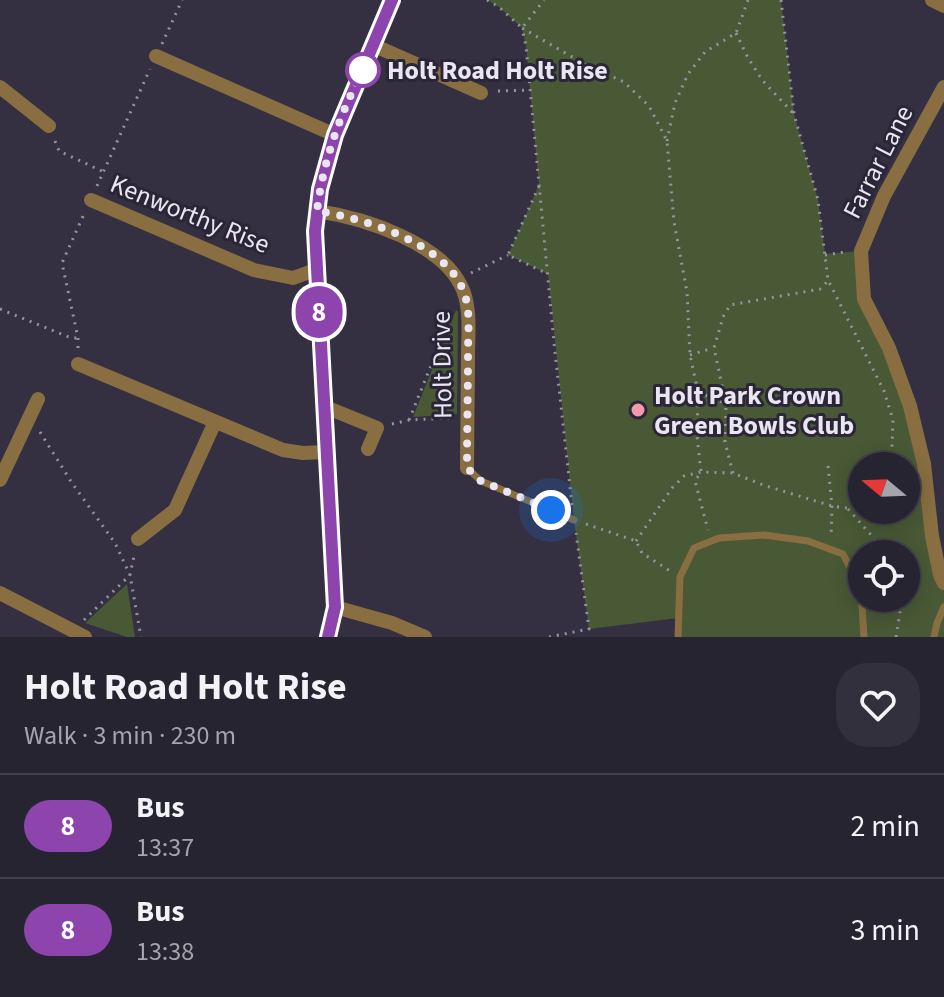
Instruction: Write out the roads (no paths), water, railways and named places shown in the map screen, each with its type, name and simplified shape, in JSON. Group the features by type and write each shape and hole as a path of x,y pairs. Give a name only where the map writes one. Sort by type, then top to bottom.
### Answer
{"street":[{"path":"328,637 335,607 315,231 317,211 335,135 392,0"},
{"path":"932,0 944,6"},
{"path":"373,45 481,93"},
{"path":"156,56 335,135"},
{"path":"0,87 49,126"},
{"name":"Farrar Lane","path":"944,87 938,113 884,196 861,251 864,299 889,348 910,406 924,464 932,536 944,583"},
{"name":"Kenworthy Rise","path":"91,200 254,270 293,278 318,269"},
{"name":"Holt Drive","path":"317,211 343,215 409,240 433,253 451,270 464,291 468,317 467,468"},
{"path":"78,364 283,450 326,452"},
{"path":"0,480 38,399"},
{"path":"323,406 377,428 368,449"},
{"path":"138,539 175,510 215,422"},
{"path":"0,593 76,635"},
{"path":"335,607 392,623 425,637"}],"lane":[{"path":"467,468 481,481 574,520"},
{"path":"678,637 680,577 694,548 719,538 764,535 808,541 843,554 861,590 864,637"},
{"path":"934,637 944,607"}],"place":[{"name":"Holt Road Holt Rise","path":"363,70"},
{"name":"Holt Park Crown Green Bowls Club","path":"638,410"}]}
